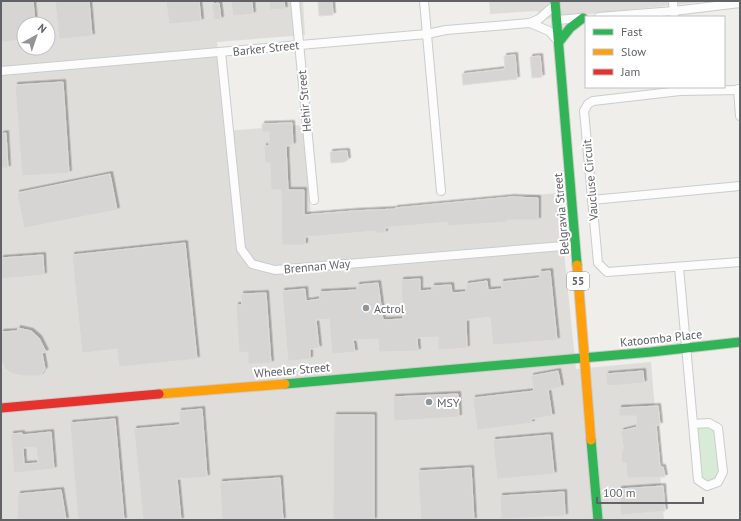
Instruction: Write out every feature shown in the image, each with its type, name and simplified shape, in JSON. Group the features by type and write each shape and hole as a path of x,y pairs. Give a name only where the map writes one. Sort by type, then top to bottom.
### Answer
{"street":[{"name":"Hehir Street","path":"295,1 314,200"},
{"path":"424,1 441,191"},
{"path":"673,1 674,14"},
{"name":"Barker Street","path":"1,71 427,34 446,30 530,23 544,16 555,3"},
{"name":"Belgravia Street","path":"555,3 598,520"},
{"path":"624,16 674,14 740,3"},
{"path":"557,20 585,18"},
{"path":"559,42 570,28 585,18"},
{"name":"Barker Street","path":"530,23 549,31 559,42"},
{"name":"Brennan Way","path":"222,52 241,249 252,264 275,270 575,245"},
{"name":"Vaucluse Circuit","path":"739,89 680,89 592,101 585,107 584,111 598,263 607,272 740,262"},
{"path":"739,89 740,116"},
{"path":"592,200 740,186"},
{"path":"679,267 698,480 707,486 718,482 723,472 718,428 710,423 694,424"},
{"name":"Katoomba Place","path":"584,357 651,352 740,342"},
{"name":"Wheeler Street","path":"1,408 584,357"}],"shaded area":[{"path":"1,1 303,1 305,35 217,42 225,131 302,125 311,215 558,193 576,369 651,362 664,520 1,520"},
{"path":"489,1 711,1 544,19 537,11 490,14"}],"green space":[{"path":"694,424 718,428 723,472 718,482 707,484 700,479"}],"building":[{"path":"1,1 33,1 34,16 16,16 16,41 1,42"},
{"path":"55,1 89,1 92,36 59,39"},
{"path":"166,1 199,1 201,21 169,24"},
{"path":"231,1 252,1 253,14 233,16"},
{"path":"269,1 284,1 285,9 270,10"},
{"path":"318,1 332,1 333,15 319,16"},
{"path":"219,3 221,19 214,20 212,4"},
{"path":"515,55 517,79 463,85 462,74 505,69 504,56"},
{"path":"540,56 542,77 532,78 530,57"},
{"path":"63,82 69,173 22,176 15,85"},
{"path":"292,123 293,145 286,146 288,190 304,190 304,215 395,209 512,197 538,198 538,220 507,220 507,222 447,226 447,222 392,227 385,228 385,233 376,233 376,231 305,237 305,245 282,245 281,190 271,190 270,163 265,163 264,146 269,146 269,132 262,132 262,124"},
{"path":"6,133 8,168 1,168 1,134"},
{"path":"347,151 348,160 345,162 331,163 330,152"},
{"path":"110,174 117,210 24,228 17,193"},
{"path":"185,243 197,359 119,367 117,349 82,353 72,255"},
{"path":"43,255 44,275 1,279 1,258"},
{"path":"550,271 557,340 493,345 490,317 466,320 467,348 438,350 438,337 417,338 418,351 379,352 378,339 353,340 355,352 332,354 329,319 316,320 319,348 310,349 310,359 288,361 282,291 305,289 306,301 320,299 319,292 357,290 357,285 378,283 383,320 403,319 401,280 420,279 420,291 432,290 432,286 451,285 452,293 466,292 466,284 487,281 488,290 502,289 501,282 540,278 539,272"},
{"path":"266,293 271,363 248,364 248,352 239,353 236,305 242,305 241,294"},
{"path":"18,328 31,331 39,338 46,352 42,353 45,369 40,376 23,376 11,373 5,369 1,360 1,332 17,331"},
{"path":"558,371 561,387 548,390 552,416 531,419 532,423 477,430 473,398 534,391 531,376"},
{"path":"643,371 644,383 607,386 606,374"},
{"path":"458,394 459,417 394,421 393,397"},
{"path":"658,406 660,425 656,425 658,447 660,467 663,467 665,477 627,478 626,463 622,463 621,451 624,451 621,431 637,427 636,416 619,416 619,408"},
{"path":"202,409 207,477 177,479 181,520 143,520 134,429 180,425 179,411"},
{"path":"334,415 374,415 374,520 333,520"},
{"path":"115,419 124,520 78,520 70,423"},
{"path":"51,432 54,469 14,473 11,434 22,433 22,435","holes":["36,447 38,463 24,464 23,448"]},
{"path":"550,435 554,474 497,479 493,440"},
{"path":"471,468 474,520 421,520 418,471"},
{"path":"280,478 283,520 222,520 220,482"},
{"path":"663,486 665,511 621,515 619,489"},
{"path":"61,490 66,520 17,520 18,494"},
{"path":"564,492 565,516 501,519 500,496"}],"traffic: fast":[{"path":"555,1 577,265"},
{"path":"559,42 570,28 583,18"},
{"path":"285,384 651,352 740,342"},
{"path":"591,440 598,520"}],"traffic: slow":[{"path":"577,265 591,440"},
{"path":"159,394 285,384"}],"traffic: jam":[{"path":"1,408 159,394"}],"place":[{"name":"Actrol","path":"366,308"},
{"name":"MSY","path":"429,402"}]}
